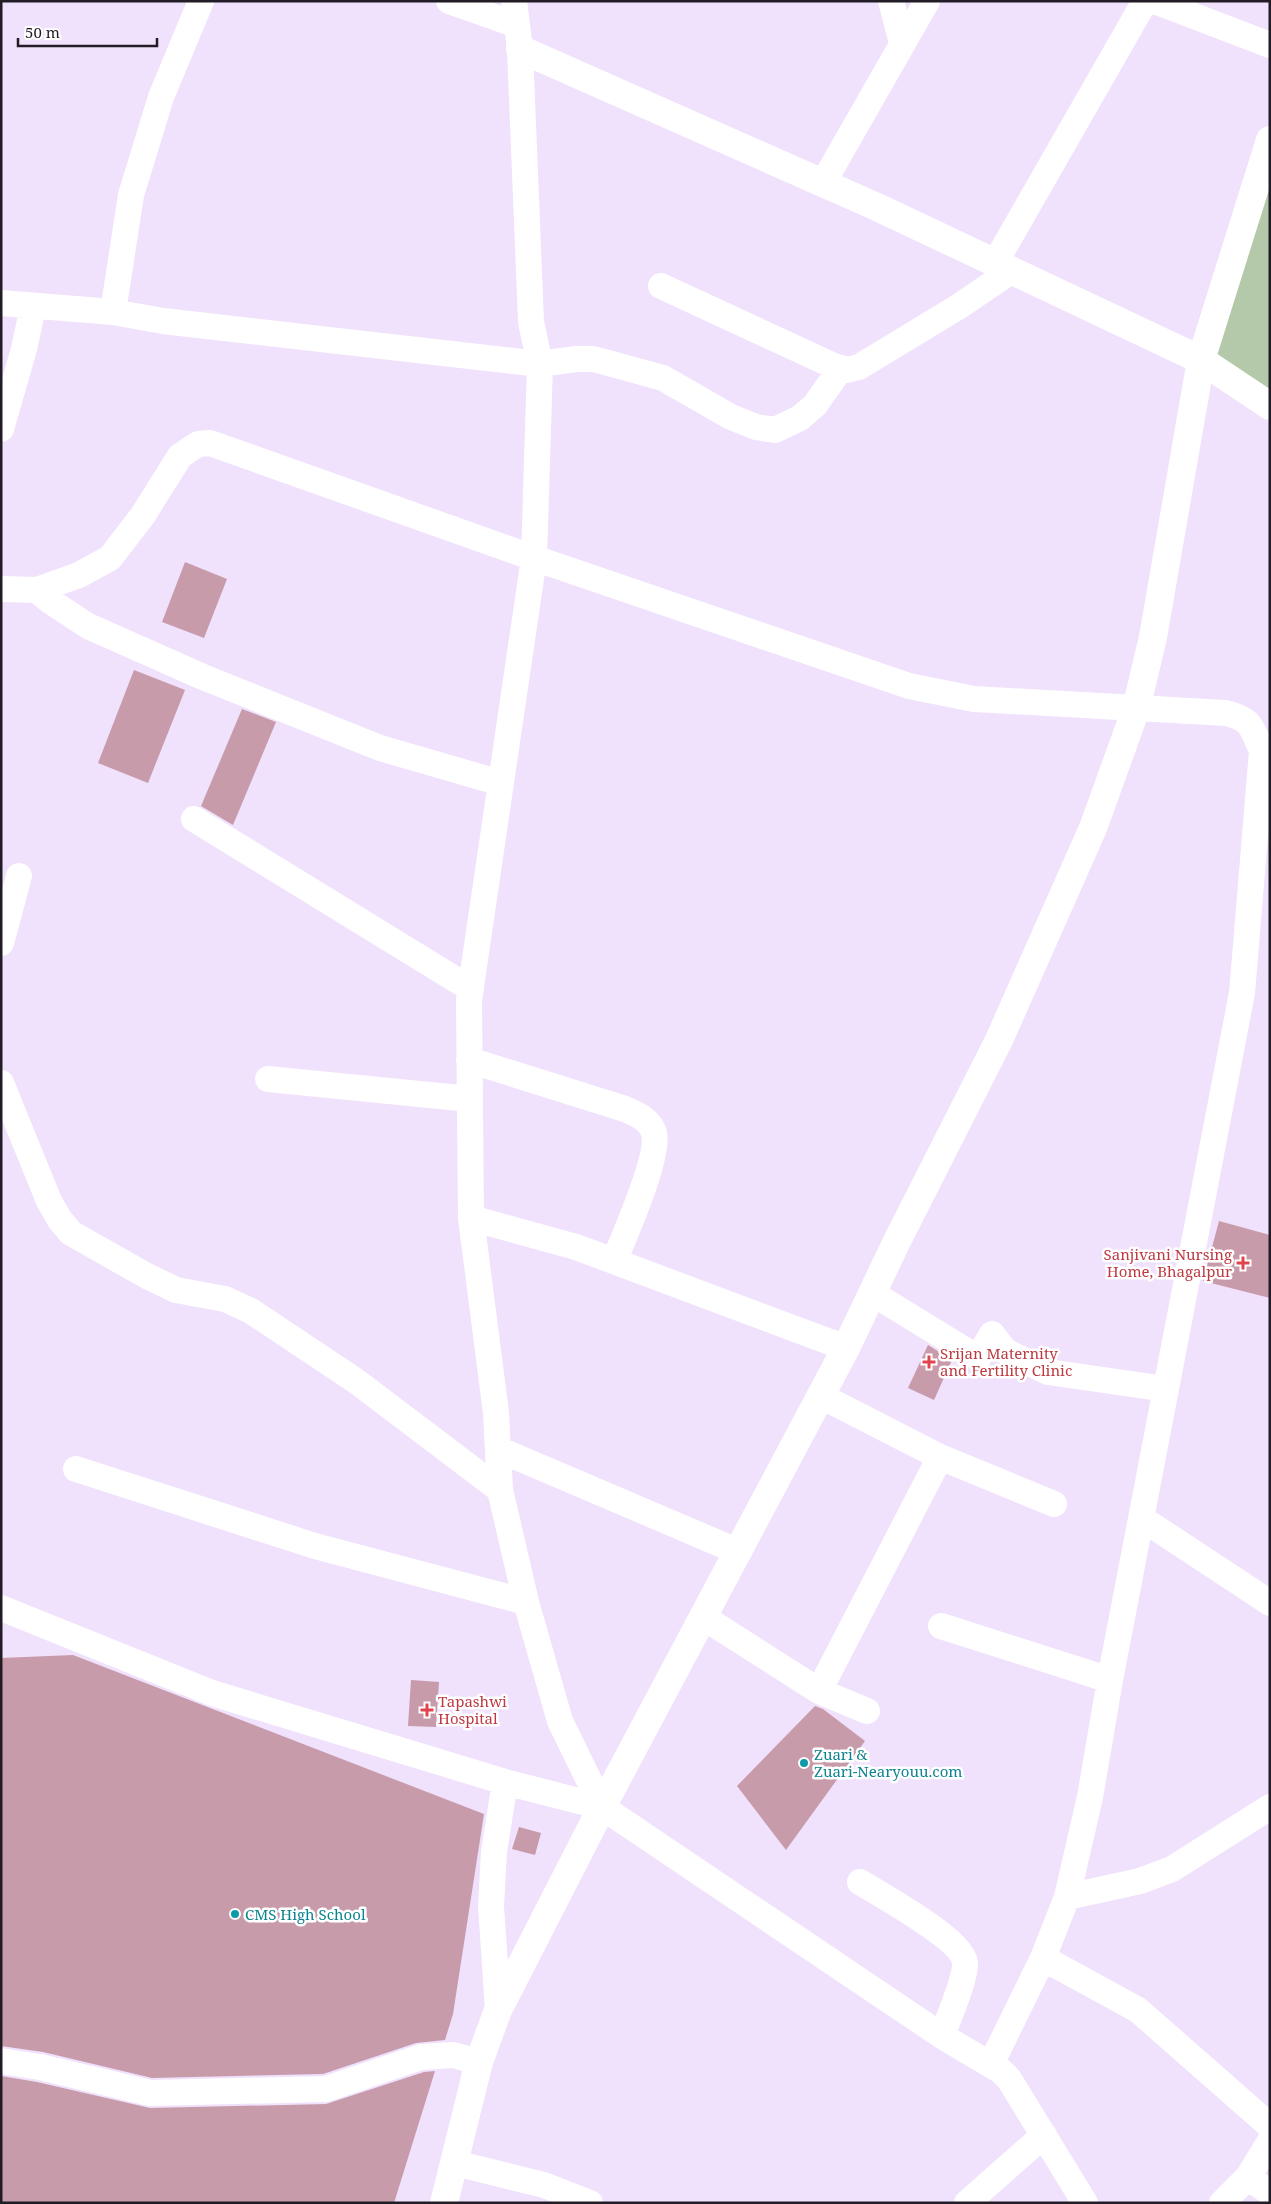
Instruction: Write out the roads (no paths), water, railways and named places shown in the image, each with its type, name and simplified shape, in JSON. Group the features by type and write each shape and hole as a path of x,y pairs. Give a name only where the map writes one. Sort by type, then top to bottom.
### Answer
{"main road":[{"path":"517,25 823,183 1201,360 1270,406"},
{"path":"444,2203 479,2062 498,2010 602,1807 846,1348 999,1040 1094,828 1136,709 1153,637 1201,360 1270,140"}],"street":[{"path":"113,312 132,195 161,97 201,1"},
{"path":"449,1 517,25 531,322 540,364 534,558 469,1000 471,1218 496,1413 500,1490 526,1602 560,1721 602,1807"},
{"path":"891,1 902,43"},
{"path":"823,183 926,1"},
{"path":"661,286 841,368 847,370 858,367 958,307 1003,267 1144,1"},
{"path":"1155,1 1270,45"},
{"path":"1,303 113,312 163,320 540,364 576,359 593,359 663,378 731,418 756,427 776,430 800,418 815,405 841,368"},
{"path":"1,429 24,349 33,307"},
{"path":"1,589 37,590 79,575 110,558 143,515 180,456 198,444 210,443 534,558 909,686 974,698 1226,713 1243,718 1251,726 1263,733 1242,994 1110,1680 1090,1797 1067,1897 1043,1958 991,2064"},
{"path":"37,590 88,626 203,677 380,748 501,783"},
{"path":"194,819 471,989"},
{"path":"1,943 19,876"},
{"path":"470,1060 625,1109 645,1119 654,1133 653,1154 614,1261"},
{"path":"268,1079 470,1099"},
{"path":"1,1083 49,1201 60,1220 71,1233 147,1276 176,1290 225,1299 251,1311 356,1381 500,1490"},
{"path":"471,1218 576,1247 846,1348"},
{"path":"872,1293 978,1358 992,1334 1004,1351 1048,1372 1166,1389"},
{"path":"821,1396 940,1458 1054,1504"},
{"path":"498,1449 738,1552"},
{"path":"819,1691 940,1458"},
{"path":"76,1469 315,1546 526,1602"},
{"path":"1142,1518 1270,1603"},
{"path":"1,1608 212,1693 505,1782 602,1807 942,2036 991,2064 1009,2079 1085,2203"},
{"path":"704,1617 819,1691 867,1711"},
{"path":"941,1626 1110,1680"},
{"path":"498,2010 491,1906 494,1852 505,1782"},
{"path":"1067,1897 1140,1881 1172,1869 1270,1807"},
{"path":"860,1882 936,1930 962,1953 965,1963 960,1984 942,2036"},
{"path":"1043,1958 1138,2010 1270,2126"},
{"path":"1,2061 40,2067 150,2093 326,2089 422,2057 453,2055 479,2062"},
{"path":"967,2203 1044,2135"},
{"path":"1222,2203 1248,2177 1270,2141"},
{"path":"455,2164 544,2185 590,2203"},
{"path":"1248,2177 1270,2193"}],"place":[{"name":"Sanjivani Nursing Home, Bhagalpur","path":"1243,1263"},
{"name":"Srijan Maternity and Fertility Clinic","path":"929,1362"},
{"name":"Tapashwi Hospital","path":"427,1710"},
{"name":"Zuari & Zuari-Nearyouu.com","path":"804,1763"},
{"name":"CMS High School","path":"235,1914"}]}
